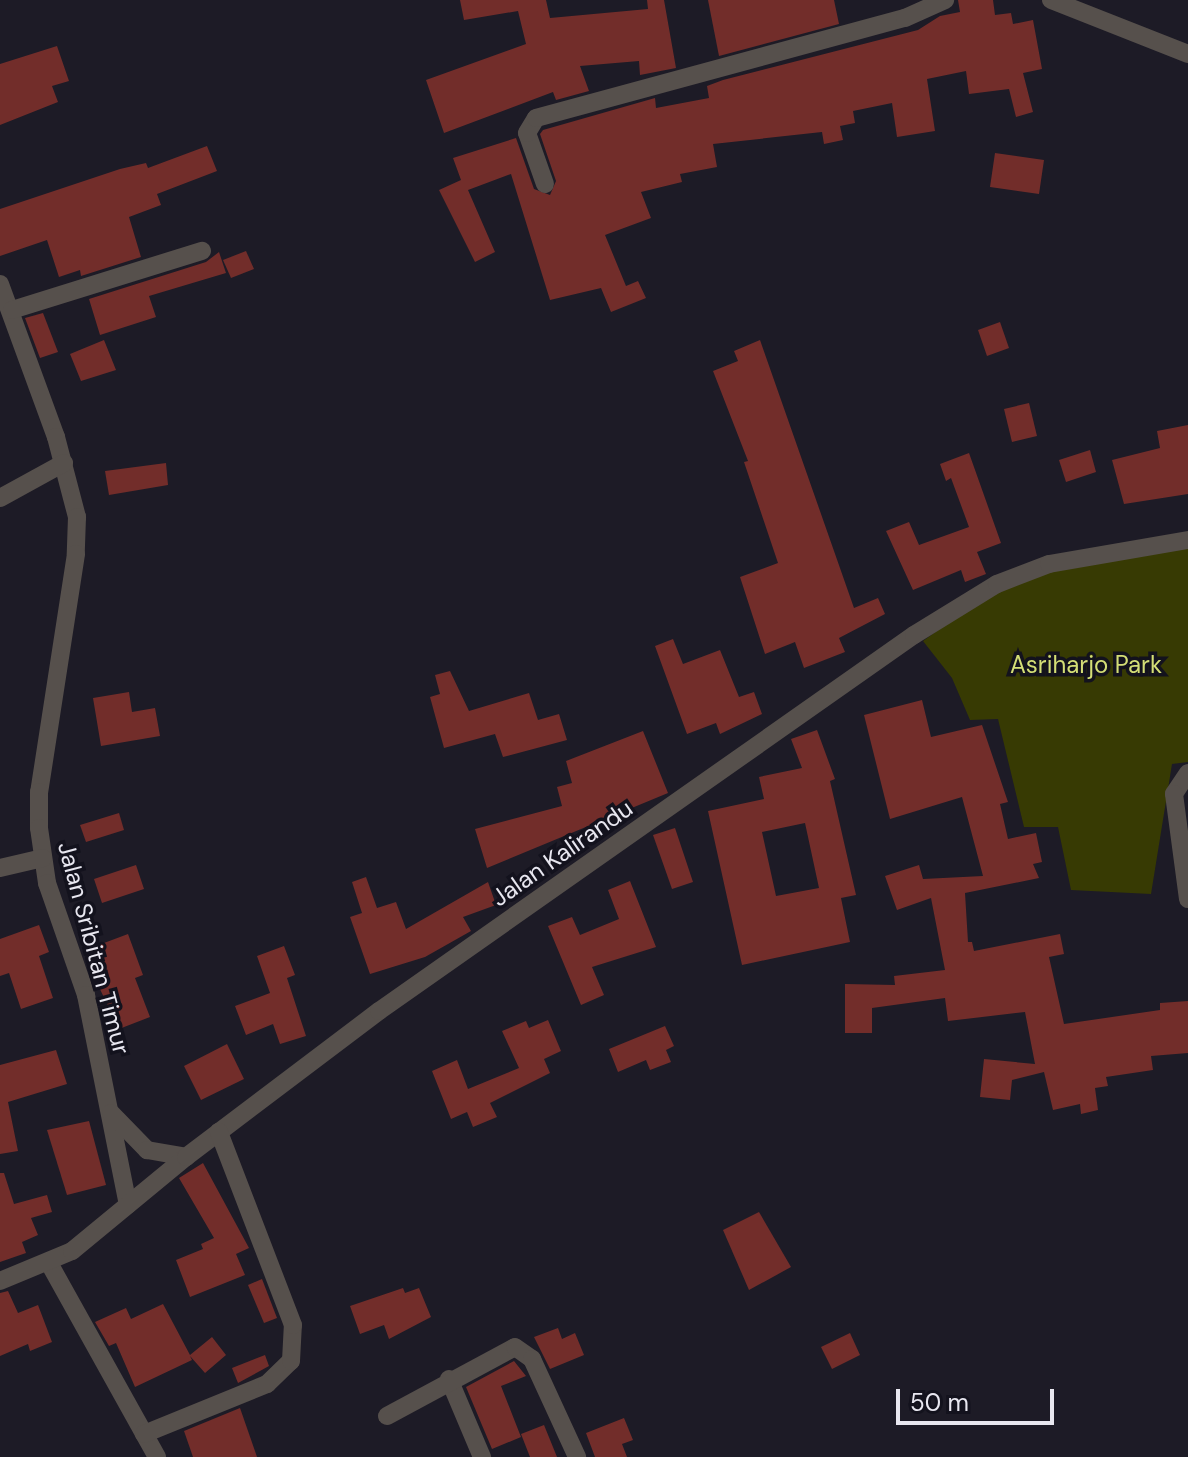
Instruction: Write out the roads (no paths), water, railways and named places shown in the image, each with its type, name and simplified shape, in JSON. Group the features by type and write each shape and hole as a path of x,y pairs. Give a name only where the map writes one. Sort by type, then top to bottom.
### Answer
{"street":[{"path":"545,184 527,133 536,118 905,18 945,0"},
{"path":"1052,0 1188,54"},
{"path":"9,316 202,251"},
{"name":"Jalan Sribitan Timur","path":"0,284 64,463 77,517 70,601 39,792 43,858 86,995 128,1205"},
{"path":"0,498 64,463"},
{"name":"Jalan Kalirandu","path":"0,1281 72,1251 186,1157 480,938 914,635 997,584 1049,564 1188,540"},
{"path":"1188,773 1174,794 1188,899"},
{"path":"0,868 43,858"},
{"path":"109,1111 147,1150 186,1157"},
{"path":"144,1434 267,1384 291,1361 293,1325 219,1132"},
{"path":"49,1263 157,1457"},
{"path":"387,1416 506,1349 527,1351 577,1457"},
{"path":"449,1379 482,1457"}],"park label":[{"name":"Asriharjo Park","path":"1086,665"}]}
